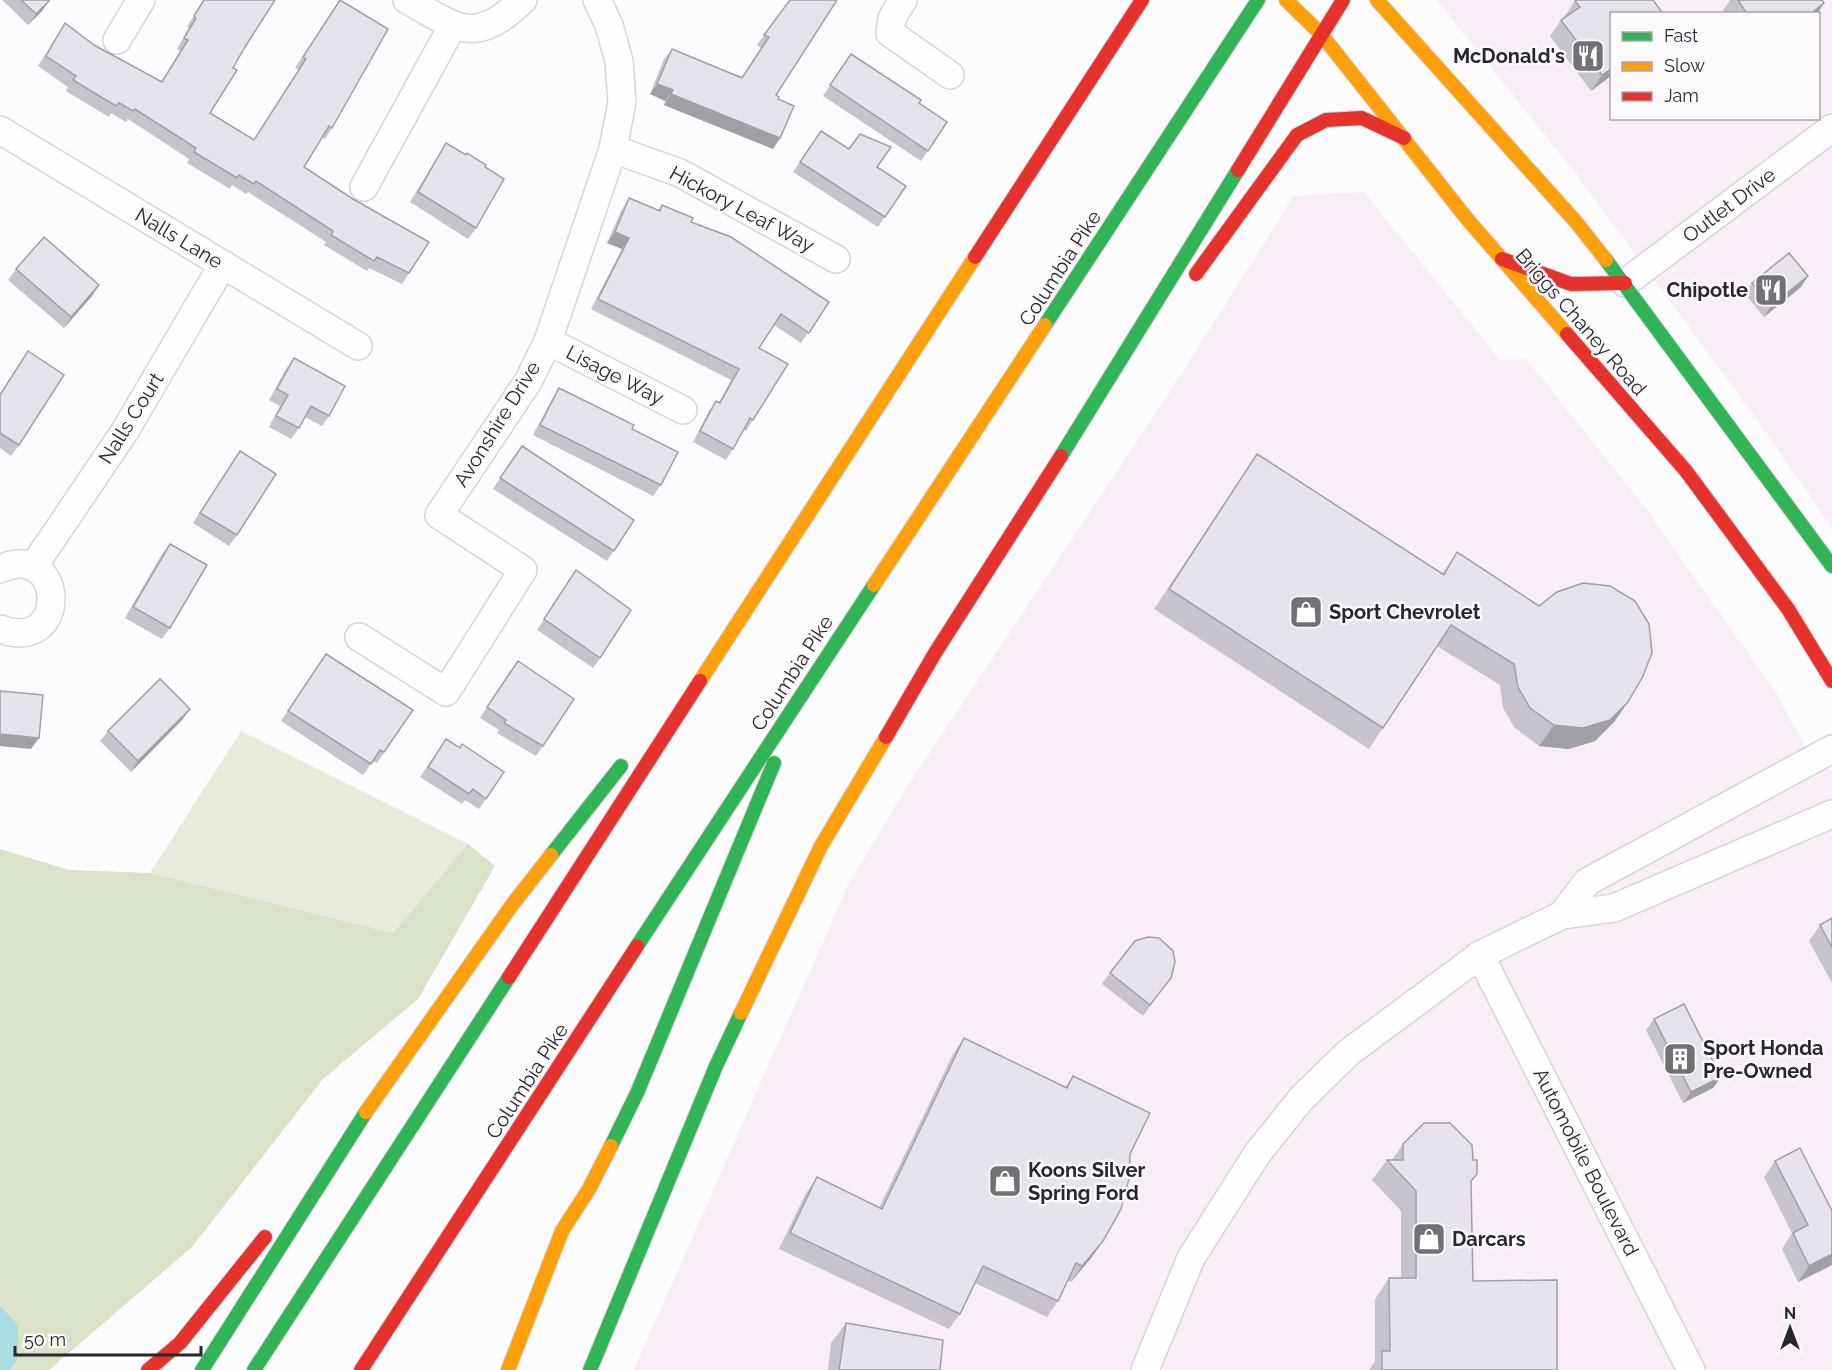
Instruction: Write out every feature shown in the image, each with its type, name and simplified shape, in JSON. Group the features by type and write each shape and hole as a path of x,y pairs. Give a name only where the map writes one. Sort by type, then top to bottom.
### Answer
{"main road":[{"path":"254,1370 1142,0"},
{"name":"Columbia Pike","path":"361,1370 807,684 968,446 1258,0"},
{"name":"Briggs Chaney Road","path":"1286,0 1321,34 1500,258 1686,471 1788,609 1832,681"},
{"path":"590,1370 716,1066 821,846 935,653 1044,484 1343,0"},
{"path":"1377,0 1576,222 1625,283 1832,566"},
{"path":"1184,290 1297,135 1326,120 1362,118 1404,138"},
{"path":"1500,258 1571,285 1625,283"},
{"path":"1044,484 1156,329"},
{"path":"658,719 753,598"},
{"path":"508,1370 562,1231 590,1189 637,1093 807,684"},
{"path":"202,1370 369,1107 512,905 629,756"},
{"path":"289,1207 369,1107"},
{"path":"573,1242 590,1189"},
{"path":"148,1370 180,1343 275,1225"}],"street":[{"path":"117,40 141,0"},
{"path":"407,0 460,29 481,29 502,19 523,0"},
{"name":"Avonshire Drive","path":"358,637 447,692 523,570 439,515 529,380 548,341 613,148 622,102 619,61 609,25 597,0"},
{"path":"903,0 892,18 890,33 950,75"},
{"path":"364,187 453,25"},
{"name":"Outlet Drive","path":"1625,283 1832,128"},
{"name":"Nalls Lane","path":"0,130 358,346"},
{"name":"Hickory Leaf Way","path":"613,148 680,172 836,259"},
{"name":"Nalls Court","path":"33,567 125,431 223,264"},
{"name":"Lisage Way","path":"548,341 683,410"},
{"path":"0,569 21,564 33,567 42,574 52,593 49,615 42,624 22,634 0,629"},
{"path":"1562,915 1587,882 1832,749"},
{"path":"1145,1370 1191,1258 1257,1154 1301,1099 1348,1053 1480,955 1562,915 1614,908 1832,814"},
{"name":"Automobile Boulevard","path":"1480,955 1691,1370"}],"shaded area":[{"path":"1437,0 1832,0 1832,528 1753,414 1577,175"},
{"path":"1364,192 1500,360 1526,359 1644,506 1776,693 1805,746 1832,772 1832,1370 634,1370 849,883 908,785 1184,370 1294,196"}],"green space":[{"path":"241,731 468,844 393,933 150,873"},
{"path":"468,844 495,866 418,999 323,1079 192,1247 49,1370 0,1370 0,849 69,870 150,873 393,933"}],"water":[{"path":"0,1306 18,1325 18,1358 10,1370 0,1370"}],"building":[{"path":"21,0 49,0 49,1 36,14"},
{"path":"204,0 275,0 245,47 233,68 237,70 210,113 254,140 306,59 303,57 340,0 388,29 332,128 329,126 304,167 353,199 429,242 409,273 377,257 374,261 331,235 333,231 256,181 254,184 239,175 237,178 194,152 196,148 135,109 133,111 119,103 116,106 73,80 76,76 46,56 65,23 94,45 162,82 188,40 184,38"},
{"path":"790,0 837,0 776,95 778,99 794,106 780,138 671,94 673,90 657,84 672,49 742,78 769,37 764,35"},
{"name":"McDonald's","path":"1653,0 1662,12 1610,12 1610,70 1602,75 1561,20 1580,7 1575,1"},
{"path":"1738,0 1822,0 1824,3 1813,12 1746,12"},
{"path":"851,54 921,100 919,103 947,122 928,151 830,85"},
{"path":"821,131 849,149 860,134 891,147 877,167 906,186 885,217 800,162"},
{"path":"446,143 466,155 467,153 504,179 476,228 418,192"},
{"path":"629,198 660,211 662,205 693,218 691,222 731,237 829,302 809,333 781,314 759,348 788,364 753,420 750,418 733,449 700,431 716,401 720,403 739,369 598,299 629,238 615,232"},
{"path":"44,237 99,285 71,317 16,269"},
{"path":"1789,253 1808,276 1771,306 1752,283"},
{"path":"28,351 64,375 19,445 0,433 0,395"},
{"path":"294,358 345,386 329,416 311,406 299,428 276,416 288,395 277,389"},
{"path":"559,388 634,425 632,429 678,452 661,485 540,425"},
{"path":"522,446 634,520 614,551 500,478"},
{"path":"240,451 276,474 237,535 200,513"},
{"path":"1257,454 1444,575 1457,552 1539,606 1557,592 1583,583 1610,586 1635,601 1649,624 1652,653 1643,676 1628,702 1610,720 1583,728 1554,725 1530,708 1518,687 1514,664 1451,625 1383,728 1169,589"},
{"path":"170,544 207,565 170,628 133,607"},
{"path":"576,570 631,610 600,658 544,619"},
{"path":"326,654 413,710 384,752 380,750 371,764 288,711"},
{"path":"518,661 574,699 543,746 504,723 506,720 487,707"},
{"path":"160,679 190,709 138,761 108,731"},
{"path":"0,691 43,695 39,738 0,734"},
{"path":"446,739 460,748 462,744 504,772 486,799 473,789 469,794 428,767"},
{"path":"1832,918 1832,947 1820,925"},
{"path":"1148,937 1159,938 1173,951 1175,962 1171,978 1150,1005 1110,973 1135,941"},
{"path":"1684,1004 1721,1077 1691,1092 1654,1019"},
{"name":"Koons Silver Spring Ford","path":"964,1038 1067,1088 1073,1076 1150,1113 1130,1154 1129,1179 1121,1209 1103,1241 1082,1266 1076,1263 1058,1301 983,1266 960,1314 790,1233 817,1177 882,1209"},
{"name":"Darcars","path":"1424,1123 1450,1123 1472,1145 1473,1160 1477,1160 1477,1174 1471,1181 1473,1281 1557,1280 1557,1370 1382,1370 1382,1351 1390,1351 1389,1278 1416,1278 1416,1191 1387,1160 1403,1160 1403,1144"},
{"path":"1800,1148 1832,1211 1832,1254 1809,1266 1793,1233 1808,1225 1775,1161"},
{"path":"846,1323 943,1340 940,1370 839,1370"}],"traffic: fast":[{"path":"1045,325 1258,0"},
{"path":"1061,456 1238,170"},
{"path":"1606,260 1832,566"},
{"path":"637,946 874,585"},
{"path":"611,1146 637,1093 774,763"},
{"path":"551,855 621,766"},
{"path":"254,1370 509,977"},
{"path":"590,1370 716,1066 741,1013"},
{"path":"202,1370 366,1112"}],"traffic: slow":[{"path":"1286,0 1321,34 1468,220 1567,334"},
{"path":"1377,0 1576,222 1606,260"},
{"path":"700,681 975,257"},
{"path":"874,585 1045,325"},
{"path":"741,1013 821,846 886,737"},
{"path":"366,1112 512,905 551,855"},
{"path":"508,1370 562,1231 589,1189 611,1146"}],"traffic: jam":[{"path":"975,257 1142,0"},
{"path":"1238,170 1343,0"},
{"path":"1196,274 1297,135 1326,120 1362,118 1404,138"},
{"path":"1502,259 1571,284 1625,283"},
{"path":"1567,334 1686,471 1788,609 1832,681"},
{"path":"886,737 935,653 1061,456"},
{"path":"509,977 700,681"},
{"path":"361,1370 637,946"},
{"path":"148,1370 180,1343 265,1237"}],"place":[{"name":"McDonald's","path":"1588,56"},
{"name":"Chipotle","path":"1771,290"},
{"name":"Sport Chevrolet","path":"1306,612"},
{"name":"Sport Honda Pre-Owned","path":"1680,1059"},
{"name":"Koons Silver Spring Ford","path":"1005,1181"},
{"name":"Darcars","path":"1429,1239"}]}
